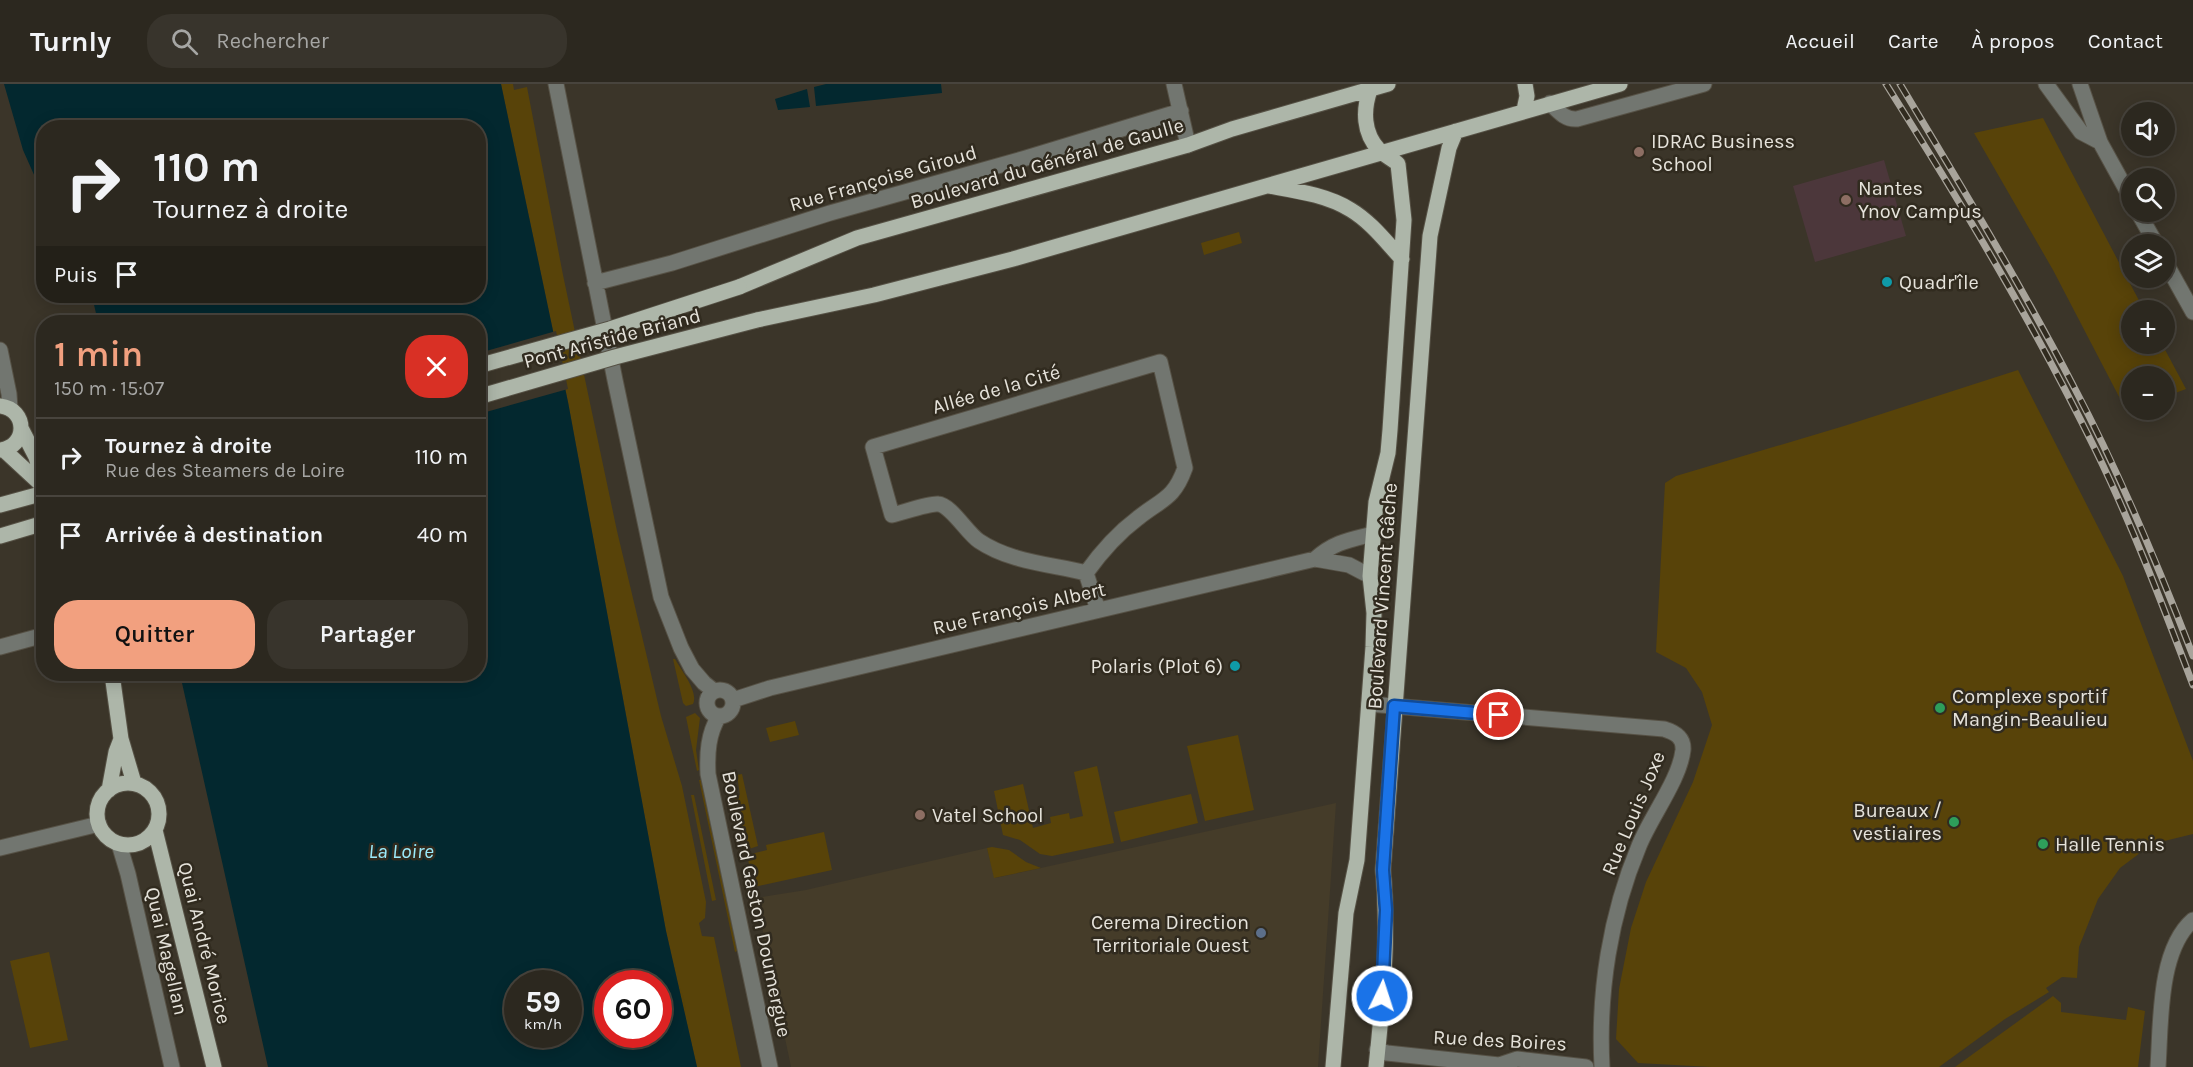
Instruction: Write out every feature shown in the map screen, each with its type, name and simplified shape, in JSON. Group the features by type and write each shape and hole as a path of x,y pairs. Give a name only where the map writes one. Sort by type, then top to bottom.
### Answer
{"main road":[{"name":"Boulevard du Général de Gaulle","path":"739,287 857,238 1188,145 1232,129 1388,84"},
{"path":"1524,110 1527,96 1525,84"},
{"path":"1263,186 1620,84"},
{"path":"1370,90 1364,105 1366,124 1371,140 1380,152"},
{"name":"Boulevard Vincent Gâche","path":"1376,1067 1386,944 1383,870 1430,236 1449,148 1456,131"},
{"name":"Boulevard Vincent Gâche","path":"1333,1067 1346,913 1357,860 1374,613 1370,576 1373,534 1376,502 1388,447 1402,259 1404,220 1398,164 1380,152"},
{"path":"1263,186 1317,196 1352,210 1374,228 1402,259"},
{"name":"Pont Aristide Briand","path":"486,395 615,357 757,320 874,295 1013,259 1263,186"},
{"name":"Pont Aristide Briand","path":"486,364 610,328 739,287"},
{"path":"5,408 21,420 22,430 36,457"},
{"path":"22,430 16,443 2,450 36,478"},
{"path":"0,506 36,495"},
{"path":"0,536 36,525"},
{"path":"113,681 121,739 134,783"},
{"path":"109,790 116,752 121,739"},
{"path":"134,783 147,789 157,802 159,819 155,830 147,838 137,844 119,844 107,837 99,824 98,806 102,797 109,790 122,784 134,783"},
{"name":"Quai André Morice","path":"155,830 214,1067"}],"street":[{"path":"556,84 661,597 692,669 714,691"},
{"path":"1174,84 1188,145"},
{"path":"1550,103 1561,114 1577,119 1704,84"},
{"path":"2046,84 2081,132 2100,142"},
{"path":"2080,84 2100,142 2121,180"},
{"name":"Rue Françoise Giroud","path":"595,283 672,263 830,213 1026,158 1181,111"},
{"path":"2175,280 2193,312"},
{"path":"0,350 9,394 5,408"},
{"name":"Allée de la Cité","path":"1160,362 1185,468 1179,484 1171,494 1138,517 1113,540 1086,573 998,552 977,539 947,507 938,504 892,515 873,447 1160,362"},
{"name":"Rue François Albert","path":"1315,559 1328,547 1338,542 1373,534"},
{"name":"Rue François Albert","path":"733,700 770,688 1315,559 1349,565 1370,576"},
{"path":"1086,573 1098,610"},
{"path":"0,647 36,637"},
{"path":"719,690 727,692 733,700 730,711 719,716 711,713 707,705 708,697 714,691 719,690"},
{"path":"1369,704 1394,706"},
{"name":"Rue Louis Joxe","path":"1394,706 1664,729 1681,738 1684,748 1680,763 1657,813 1639,844 1614,918 1607,959 1600,1033 1602,1067"},
{"name":"Boulevard Gaston Doumergue","path":"719,716 712,727 707,752 708,774 770,1067"},
{"path":"0,848 99,824"},
{"name":"Quai Magellan","path":"119,844 128,874 172,1067"},
{"path":"2158,1067 2163,1000 2170,955 2177,939 2193,920"},
{"name":"Rue des Boires","path":"1377,1050 1500,1066 1517,1059 1586,1067"}],"shaded area":[{"path":"501,84 513,84 514,90 527,87 563,275 617,531 661,716 682,786 706,902 705,918 699,923 702,936 714,937 741,1067 697,1067 666,931 568,402"},
{"path":"2043,118 2121,266 2121,288 2132,288 2139,300 2121,300 2121,354 2167,354 2174,366 2121,366 2121,400 2053,270 1974,133"},
{"name":"Nantes Ynov Campus","path":"1884,160 1906,236 1815,262 1793,186"},
{"path":"1239,232 1242,243 1204,255 1201,243"},
{"path":"2175,368 2186,389 2175,393"},
{"name":"Complexe sportif Mangin-Beaulieu","path":"2018,370 2123,576 2193,761 2193,834 2152,844 2120,868 2098,899 2079,947 2077,978 2062,977 2046,988 2049,992 2005,1019 1939,1067 1711,1067 1638,1063 1616,1039 1619,989 1631,928 1646,882 1693,782 1712,725 1702,692 1686,668 1656,652 1665,483 1676,476 1844,426"},
{"path":"673,659 692,687 693,704 686,706 683,703"},
{"path":"695,713 700,718 696,750 699,770 697,771 686,717"},
{"path":"795,721 799,735 770,742 766,728"},
{"path":"1238,735 1254,810 1205,821 1187,746"},
{"path":"1097,766 1114,843 1052,856 1040,854 1020,840 1003,835 994,791 1023,784 1033,828 1051,823 1050,817 1069,813 1070,819 1083,816 1074,772"},
{"path":"742,774 758,846 746,850 734,796 740,795 737,775"},
{"path":"699,780 701,780 737,951 735,952"},
{"path":"1191,794 1198,823 1121,842 1114,812"},
{"path":"691,795 694,795 716,900 712,901"},
{"path":"1336,803 1318,1067 791,1067 756,898 806,890 987,848 995,878"},
{"path":"824,832 832,870 754,887 747,855 767,850 766,845"},
{"path":"987,848 1009,850 1026,862 1041,868 994,878"},
{"path":"49,952 68,1040 30,1048 10,961"},
{"path":"2053,996 2061,1003 2061,1012 2126,1020 2128,1007 2145,1011 2138,1067 1955,1067"}],"water":[{"name":"La Loire","path":"4,84 501,84 568,402 666,931 697,1067 268,1067 182,681 486,681 486,315 96,315 94,303 486,303 486,120 36,120 36,179 23,150"},
{"path":"826,84 941,84 942,93 816,106 814,87"},
{"path":"807,89 810,107 778,110 775,99"}],"pier":[{"path":"556,331 568,389 486,412 486,351"}],"railway":[{"path":"1886,84 1996,264 2048,357 2110,480 2159,596 2193,685"},
{"path":"1900,84 2011,272 2091,420 2138,520 2193,656"}],"place":[{"name":"IDRAC Business School","path":"1639,152"},
{"name":"Nantes Ynov Campus","path":"1846,200"},
{"name":"Quadr'île","path":"1887,282"},
{"name":"Polaris (Plot 6)","path":"1235,666"},
{"name":"Complexe sportif Mangin-Beaulieu","path":"1940,708"},
{"name":"Vatel School","path":"920,815"},
{"name":"Bureaux / vestiaires","path":"1954,822"},
{"name":"Halle Tennis","path":"2043,844"},
{"name":"Cerema Direction Territoriale Ouest","path":"1261,933"}],"route":[{"path":"1382,996 1386,944 1383,870 1394,706 1499,715"}]}
